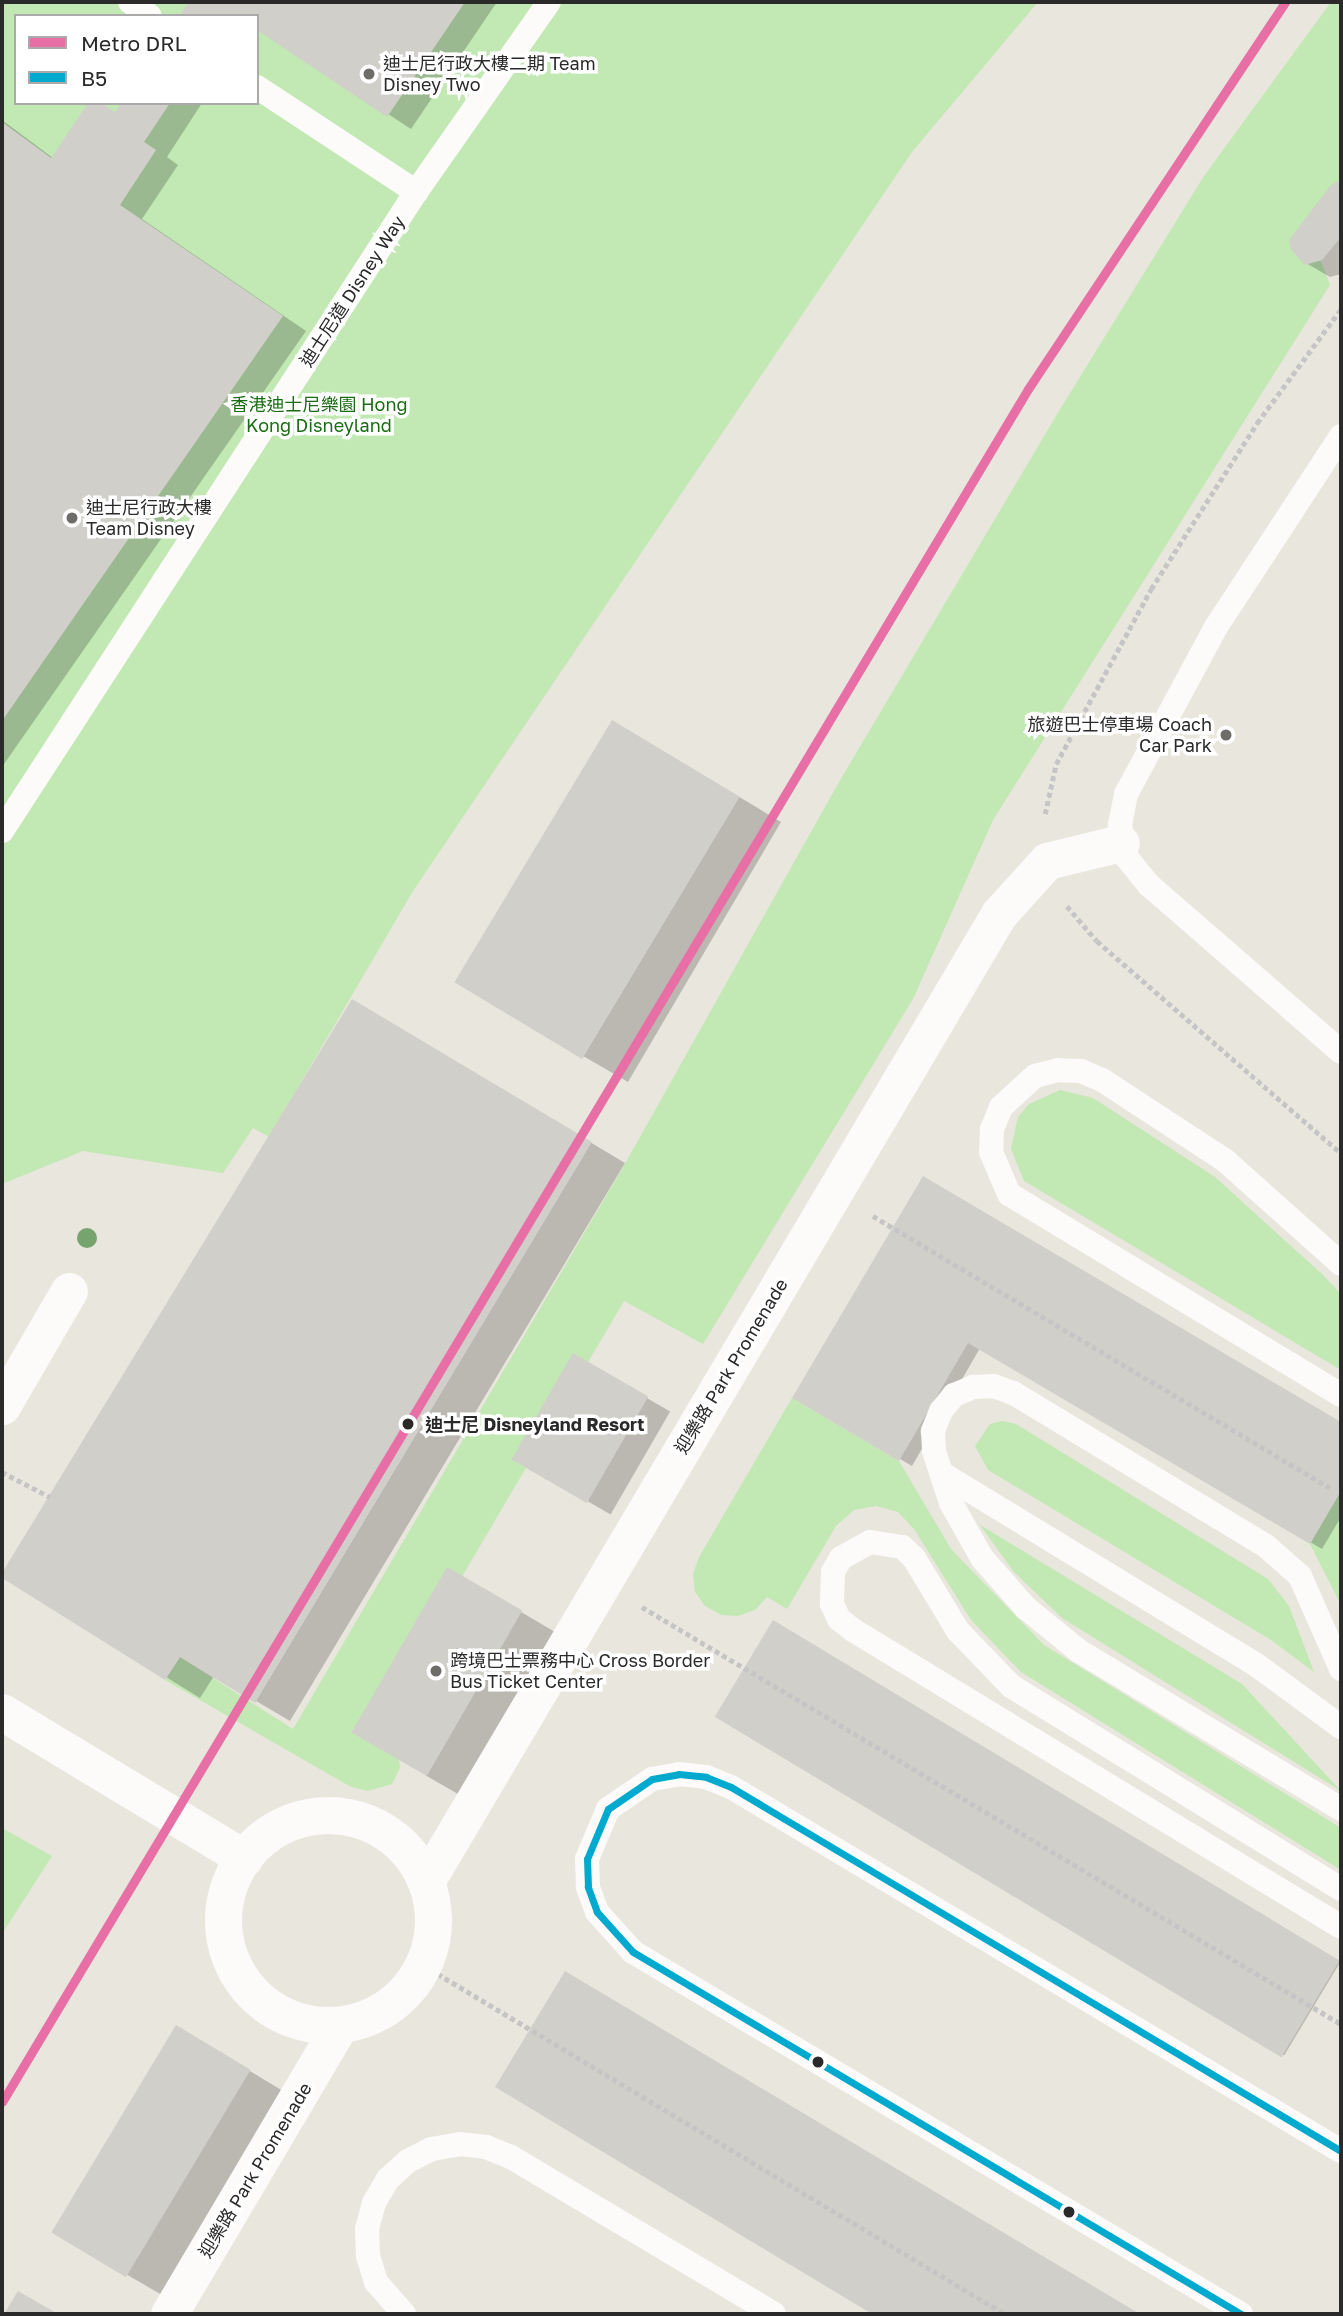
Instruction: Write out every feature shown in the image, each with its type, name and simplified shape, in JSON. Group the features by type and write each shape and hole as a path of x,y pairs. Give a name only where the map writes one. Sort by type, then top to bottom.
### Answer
{"street":[{"path":"1047,861 1121,843"},
{"name":"迎樂路 Park Promenade","path":"427,1880 999,914 1047,861"},
{"path":"2,1406 69,1291"},
{"path":"2,1712 244,1858"},
{"path":"319,1814 353,1817 383,1829 409,1851 427,1880 434,1912 431,1943 423,1965 399,1999 372,2016 340,2025 307,2024 276,2012 250,1991 231,1964 223,1931 225,1897 244,1858 259,1840 287,1823 319,1814"},
{"name":"迎樂路 Park Promenade","path":"169,2314 340,2025"}],"lane":[{"path":"130,2 147,14"},
{"name":"迪士尼道 Disney Way","path":"2,831 416,192 549,2"},
{"path":"259,88 416,192"},
{"path":"1341,436 1266,546 1209,639 1126,794 1121,810 1121,843 1149,885 1341,1052"},
{"path":"1341,1264 1226,1161 1102,1080 1082,1071 1058,1070 1035,1076 1001,1107 992,1129 991,1152 1009,1194 1341,1395"},
{"path":"1341,1669 1311,1594 1285,1559 1013,1393 994,1386 973,1387 954,1395 933,1431 941,1473 965,1532 982,1558 1052,1630 1341,1809"},
{"path":"941,1473 1255,1664 1341,1727"},
{"path":"1341,1889 1011,1686 958,1631 914,1558 902,1547 870,1542 841,1558 833,1572 832,1604 839,1619 853,1630 1341,1927"},
{"path":"1241,2314 634,1952 597,1912 588,1887 587,1859 608,1809 652,1779 679,1774 706,1777 731,1787 1341,2151"},
{"path":"404,2314 376,2282 368,2256 367,2229 374,2203 388,2179 408,2161 432,2149 459,2144 486,2147 511,2157 774,2314"}],"path":[{"path":"1341,309 1202,505 1102,675 1056,764 1046,795 1047,861 1058,891 1075,919 1341,1153"},
{"path":"834,1192 1332,1489"},
{"path":"2,1472 50,1497"},
{"path":"602,1583 1341,2024"},
{"path":"423,1965 1005,2314"}],"green space":[{"name":"香港迪士尼樂園 Hong Kong Disneyland","path":"2,2 1038,2 912,152 413,891 269,1137 253,1128 223,1173 83,1151 2,1184"},
{"path":"1331,2 1341,2 1341,195 1328,205 1314,243 1330,285 993,820 913,999 703,1344 624,1301 372,1730 398,1753 400,1768 392,1784 368,1791 351,1787 165,1680 180,1657 293,1729 626,1162 839,782 1059,411 1204,176"},
{"path":"1060,1090 1093,1098 1215,1177 1323,1275 1341,1294 1341,1370 1024,1181 1011,1149 1018,1117 1029,1104"},
{"path":"792,1398 899,1461 951,1549 1044,1645 1341,1828 1341,1870 1021,1672 971,1620 914,1529 898,1512 876,1506 854,1510 836,1526 787,1609 767,1597 755,1610 738,1616 721,1615 705,1606 695,1592 693,1574 699,1557"},
{"path":"1002,1421 1016,1424 1268,1579 1289,1606 1314,1672 1271,1640 988,1470 975,1446 990,1424"},
{"path":"1341,1491 1341,1605 1310,1544"},
{"path":"980,1525 1242,1684 1341,1791 1062,1618 1014,1572"},
{"path":"2,1828 52,1856 2,1934"}],"building":[{"name":"迪士尼行政大樓二期 Team Disney Two","path":"189,2 465,2 387,117 259,31 259,14 180,14"},
{"name":"迪士尼行政大樓 Team Disney","path":"87,105 104,105 115,112 120,105 169,105 144,142 156,150 120,205 283,316 2,721 2,122 51,158"},
{"path":"1341,179 1341,237 1322,260 1305,265 1291,250 1289,240 1331,185"},
{"path":"612,720 740,797 582,1059 454,982"},
{"name":"迪士尼 Disneyland Resort","path":"352,999 592,1142 255,1703 180,1657 165,1680 2,1578 2,1573"},
{"path":"923,1176 1341,1422 1341,1491 1310,1544 968,1343 899,1461 792,1398"},
{"path":"573,1353 648,1396 587,1503 511,1460"},
{"name":"跨境巴士票務中心 Cross Border Bus Ticket Center","path":"447,1567 522,1610 427,1776 352,1732"},
{"path":"773,1620 1340,1960 1281,2057 715,1717"},
{"path":"565,1971 1140,2314 872,2314 495,2087"},
{"path":"176,2025 251,2070 126,2277 51,2232"},
{"path":"18,2291 58,2314 4,2314"}],"metro line":[{"name":"DRL","path":"2,2102 1028,389 1285,2"}],"transit line":[{"name":"B5","path":"1241,2314 633,1952 597,1912 588,1887 587,1859 608,1809 652,1779 679,1774 706,1777 731,1787 1341,2151"}],"place":[{"name":"迪士尼行政大樓二期 Team Disney Two","path":"369,74"},
{"name":"迪士尼行政大樓 Team Disney","path":"72,518"},
{"name":"旅遊巴士停車場 Coach Car Park","path":"1226,735"},
{"name":"迪士尼 Disneyland Resort","path":"408,1424"},
{"name":"跨境巴士票務中心 Cross Border Bus Ticket Center","path":"436,1671"}]}
